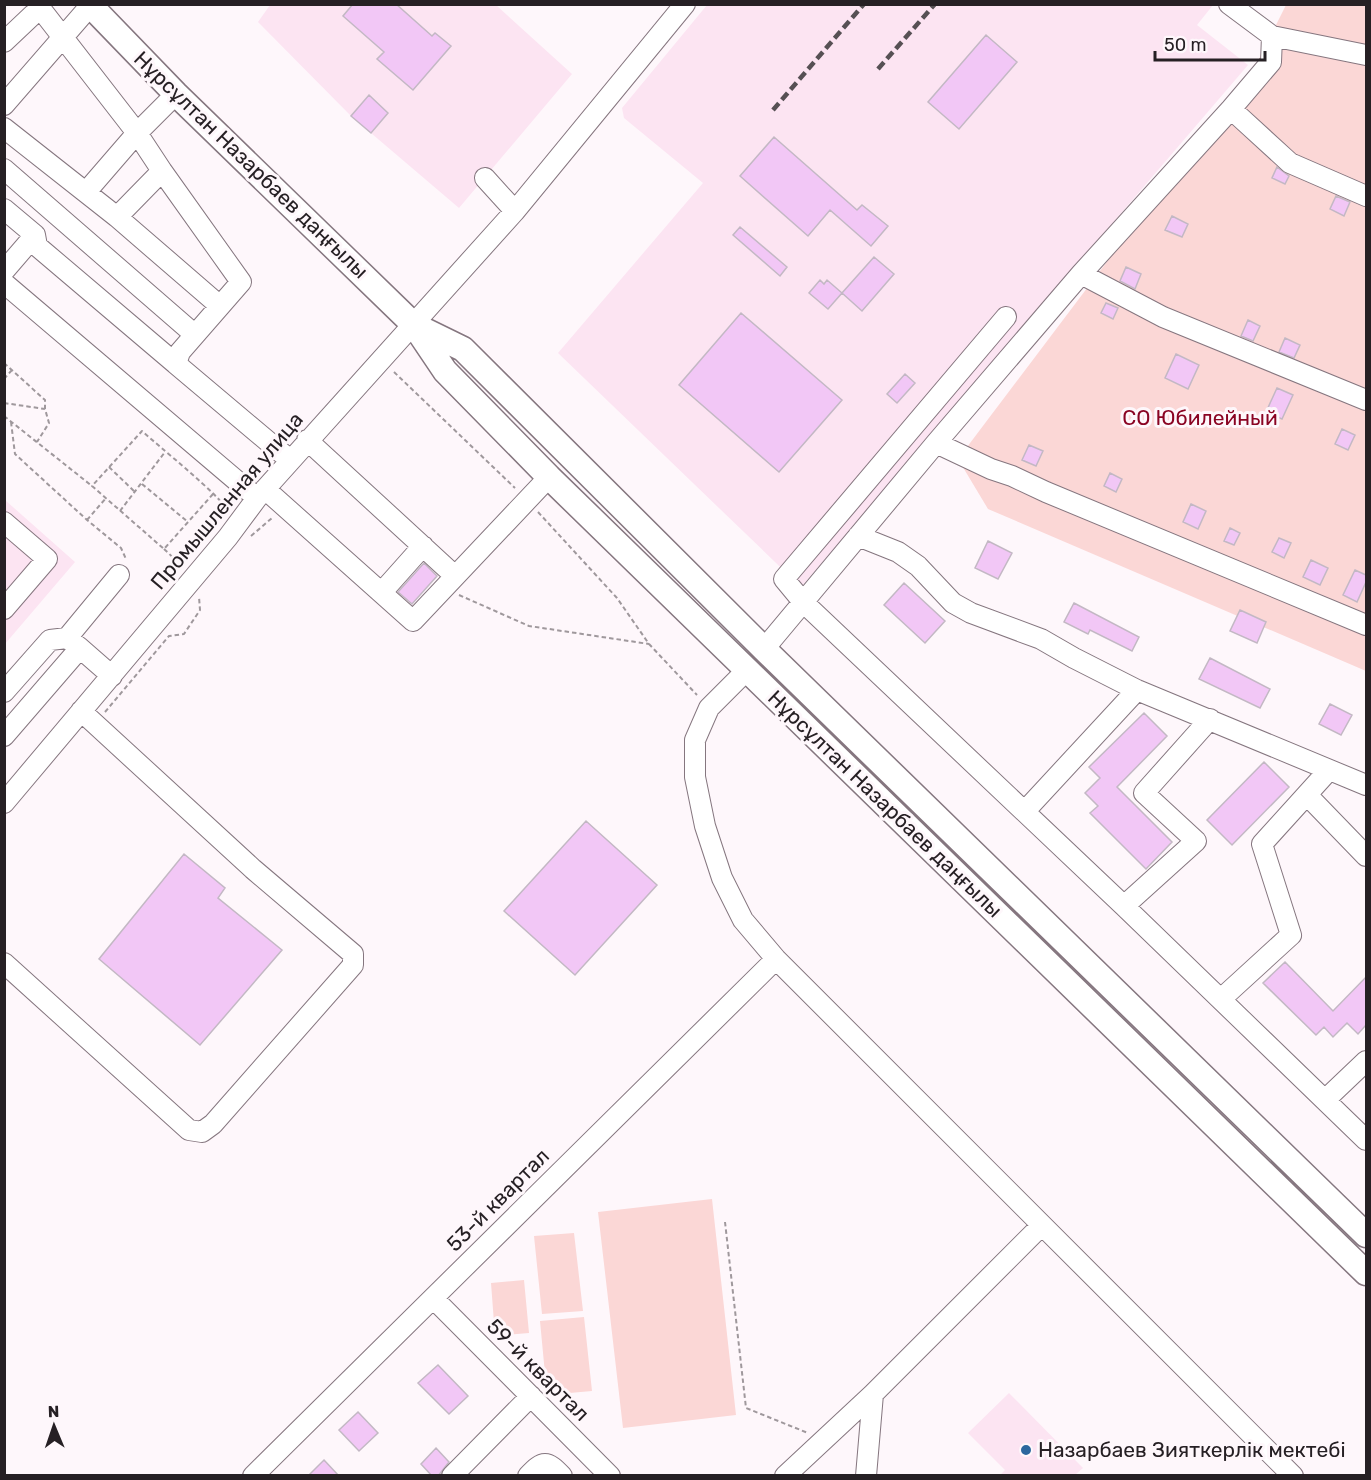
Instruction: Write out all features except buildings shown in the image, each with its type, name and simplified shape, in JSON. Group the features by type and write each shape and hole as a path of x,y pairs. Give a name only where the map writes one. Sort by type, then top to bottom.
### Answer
{"main road":[{"name":"Нұрсұлтан Назарбаев даңғылы","path":"89,5 176,94 414,325 445,371 549,477 1366,1273"},
{"name":"Нұрсұлтан Назарбаев даңғылы","path":"414,325 463,349 764,649 1366,1235"},
{"path":"747,670 764,649"}],"street":[{"name":"Промышленная улица","path":"4,803 89,718 111,676 228,537 261,493 514,211 685,4"},
{"path":"1229,4 1272,36 1366,55"},
{"path":"4,105 89,5"},
{"path":"4,42 38,6 137,133 241,282 194,334 180,352 176,364"},
{"path":"764,649 1081,274 1271,62 1272,36"},
{"path":"86,192 137,133 176,94"},
{"path":"1231,109 1290,163 1366,196"},
{"path":"4,128 117,217 220,306"},
{"path":"4,169 194,334"},
{"path":"117,217 162,171"},
{"path":"485,178 514,211"},
{"path":"4,209 35,235 36,246 290,460"},
{"path":"4,271 35,235"},
{"path":"1081,274 1163,317 1366,400"},
{"path":"4,283 261,493 286,507 413,621 549,477"},
{"path":"1006,317 784,579 803,602 1025,811 1366,1140"},
{"path":"308,440 423,546 449,582"},
{"path":"936,443 991,469 1366,625"},
{"path":"4,522 47,559 4,609"},
{"path":"858,536 898,552 918,566 953,603 971,613 1041,639 1137,690 1366,785"},
{"path":"381,592 423,546"},
{"path":"4,736 119,576"},
{"path":"4,692 50,640 73,643 111,676"},
{"path":"747,670 710,708 695,740 695,777 705,826 722,878 743,920 776,959 1293,1476"},
{"path":"1025,811 1137,690"},
{"path":"4,963 189,1130 202,1132 213,1124 353,965 353,954 253,869 89,718"},
{"path":"1124,906 1196,841 1144,793 1210,719"},
{"path":"1221,999 1291,934 1262,844 1329,770"},
{"path":"1307,795 1366,856"},
{"name":"53-й квартал","path":"253,1476 776,959"},
{"path":"1325,1100 1366,1061"},
{"path":"785,1476 873,1394 1042,1226"},
{"name":"59-й квартал","path":"433,1298 610,1476"},
{"path":"866,1476 873,1394"},
{"path":"452,1476 531,1396"},
{"path":"528,1476 538,1466 545,1463 553,1465 562,1476"}],"path":[{"path":"381,361 405,381 527,500 617,598 649,644 710,708"},
{"path":"4,363 45,399 49,423 37,442"},
{"path":"4,379 12,370"},
{"path":"4,403 45,409"},
{"path":"4,417 92,486 164,549 213,494 142,431 92,486"},
{"path":"11,422 15,454 121,548 127,559 119,576"},
{"path":"120,511 165,452"},
{"path":"109,467 135,492"},
{"path":"142,484 188,522"},
{"path":"87,520 106,498"},
{"path":"247,539 286,507"},
{"path":"449,582 529,626 649,644"},
{"path":"89,718 169,636 184,634 201,610 199,596"},
{"path":"725,1222 746,1408 824,1439"}],"shaded area":[{"path":"270,5 496,5 572,74 459,208 351,116 258,22"},
{"path":"707,5 1213,5 1197,25 1248,65 801,587 558,353 703,183 624,118 622,108"},
{"path":"5,500 75,562 5,644"},
{"name":"Назарбаев Зияткерлік мектебі","path":"1009,1393 1083,1468 1075,1475 1000,1475 1005,1470 968,1433"}],"green space":[{"name":"СО Юбилейный","path":"1286,5 1366,5 1366,671 988,509 958,459 1257,63"},
{"path":"712,1199 736,1415 623,1428 598,1212"},
{"path":"574,1233 583,1311 542,1314 534,1236"},
{"path":"524,1280 529,1333 495,1336 491,1283"},
{"path":"584,1317 592,1391 547,1395 540,1321"}],"railway":[{"path":"773,110 864,4"},
{"path":"878,69 935,4"}],"place":[{"name":"Назарбаев Зияткерлік мектебі","path":"1026,1450"}]}
